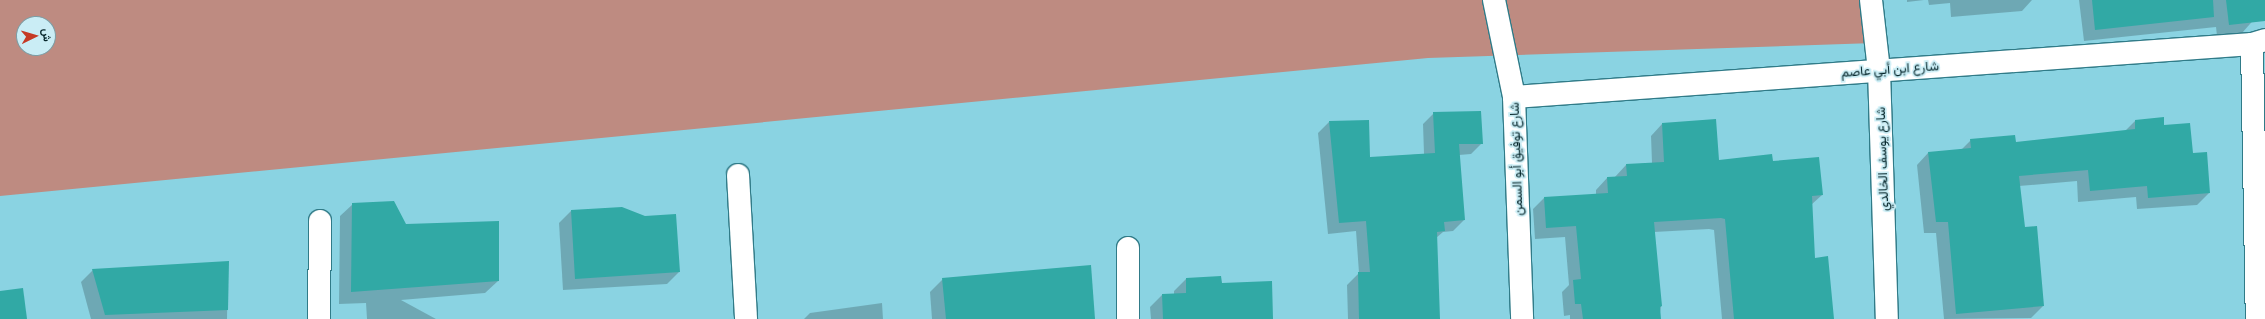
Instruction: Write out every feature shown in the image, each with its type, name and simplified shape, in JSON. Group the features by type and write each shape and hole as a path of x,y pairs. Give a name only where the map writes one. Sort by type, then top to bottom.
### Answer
{"street":[{"name":"شارع توفيق أبو السمن","path":"1494,0 1514,97 1522,319"},
{"name":"شارع يوسف الخالدي","path":"1871,0 1879,70 1887,319"},
{"name":"شارع ابن أبي عاصم","path":"1514,97 2258,42"},
{"path":"2257,319 2258,42"},
{"path":"738,175 746,319"},
{"path":"319,319 320,221"},
{"path":"1128,248 1128,319"}],"shaded area":[{"path":"0,0 1867,0 1874,43 1428,58 0,196"}],"building":[{"path":"2092,0 2213,0 2214,17 2095,30"},
{"path":"2226,0 2265,0 2265,21 2229,25"},
{"path":"1481,111 1483,144 1459,144 1465,220 1444,222 1445,231 1437,232 1440,319 1359,319 1358,272 1370,272 1366,221 1339,223 1329,121 1369,120 1370,157 1435,153 1433,112"},
{"path":"2164,117 2164,125 2190,123 2193,153 2207,152 2210,193 2148,198 2147,186 2090,191 2088,170 2019,176 2025,227 2037,226 2044,306 1956,314 1948,222 1936,222 1928,152 1971,148 1970,139 2015,135 2016,142 2135,129 2135,120"},
{"path":"1716,119 1719,160 1772,154 1773,161 1819,157 1823,195 1812,196 1815,258 1828,256 1834,319 1734,319 1725,219 1721,218 1654,222 1662,306 1660,307 1661,319 1583,319 1581,304 1575,304 1573,280 1581,279 1576,226 1546,228 1544,197 1608,193 1607,177 1627,176 1626,164 1664,162 1662,123"},
{"path":"394,201 406,224 499,221 499,281 351,292 352,203"},
{"path":"622,207 645,216 676,214 680,272 575,279 571,210"},
{"path":"229,261 228,310 105,315 92,269"},
{"path":"1091,265 1095,319 946,319 942,278"},
{"path":"1221,276 1222,283 1272,281 1273,319 1163,319 1162,294 1186,293 1186,278"},
{"path":"23,288 27,319 0,319 0,291"}]}
